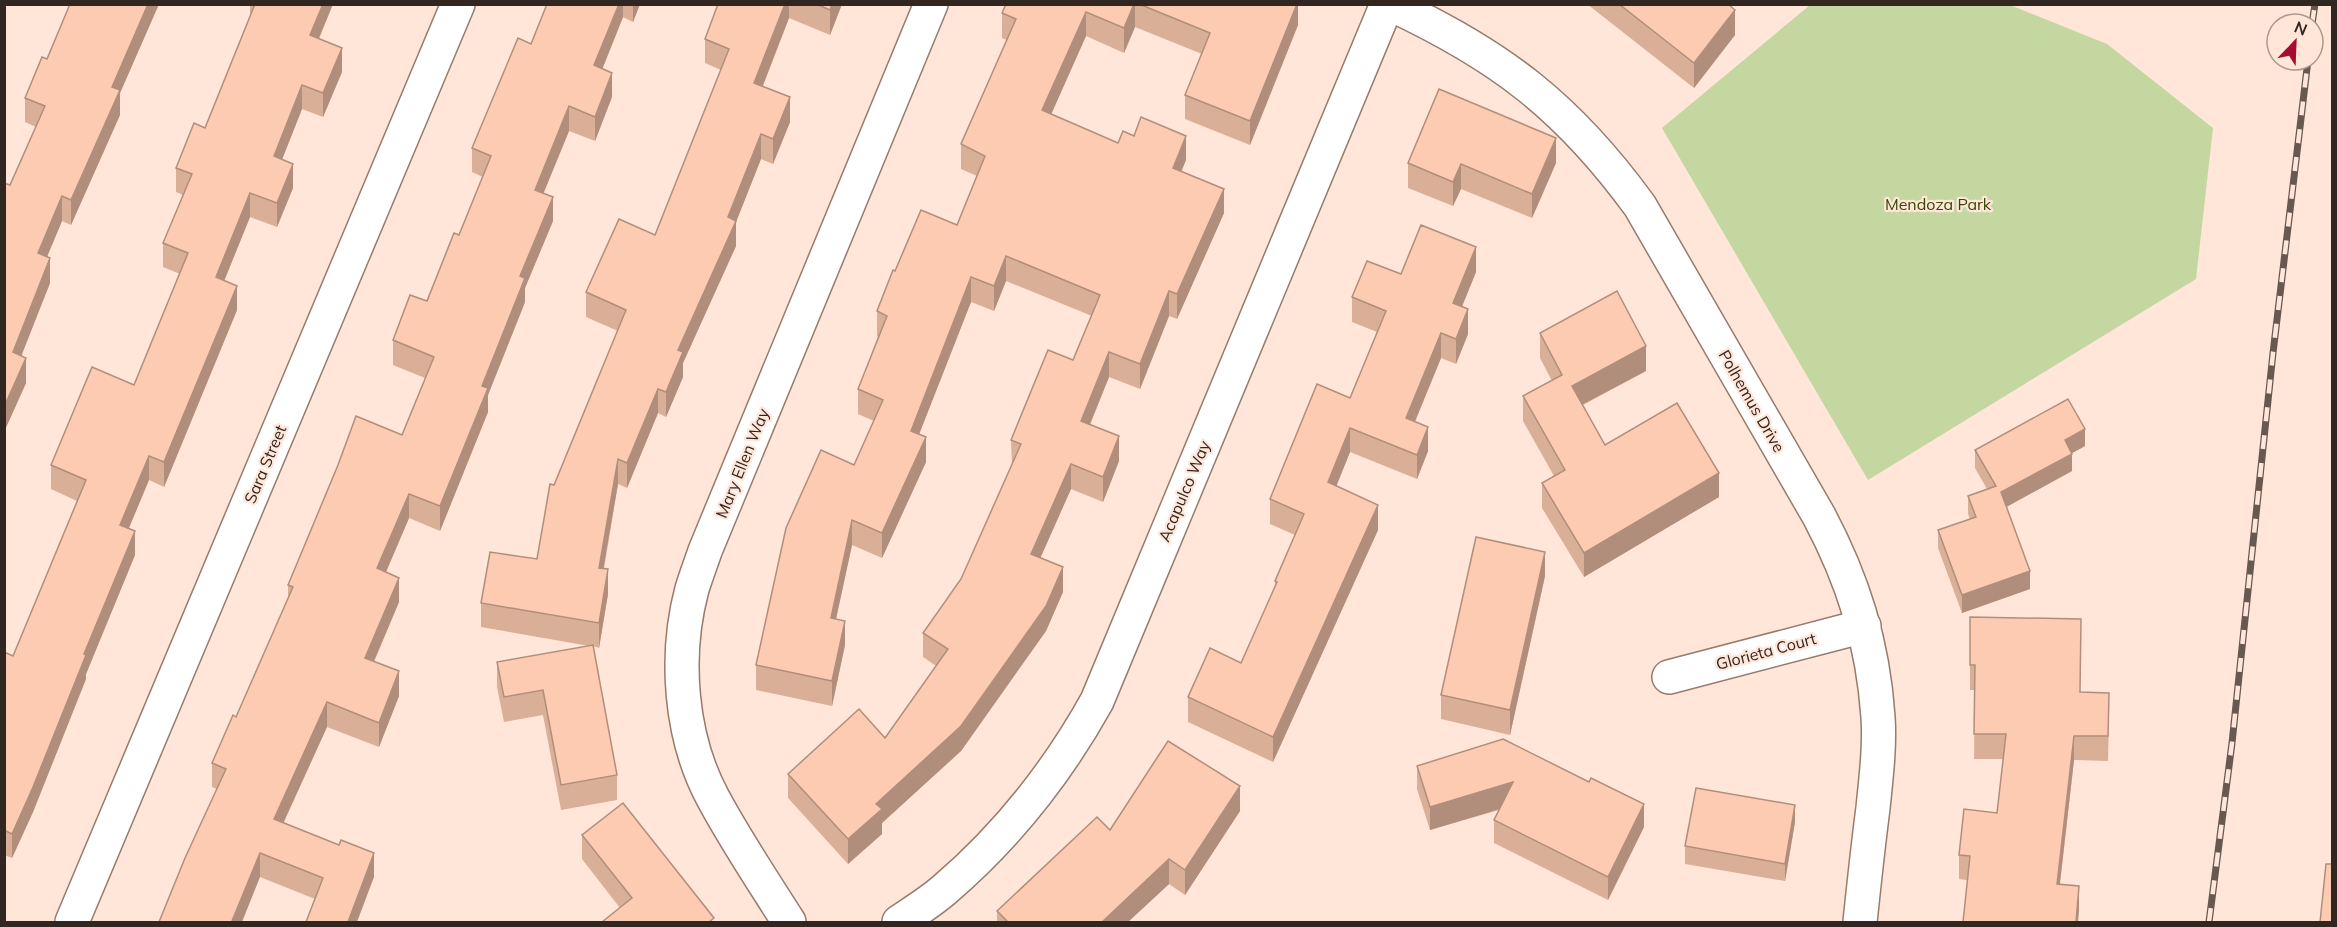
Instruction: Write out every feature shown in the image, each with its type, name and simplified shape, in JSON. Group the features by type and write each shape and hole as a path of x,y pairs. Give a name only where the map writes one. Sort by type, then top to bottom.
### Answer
{"street":[{"name":"Sara Street","path":"72,922 458,4"},
{"name":"Mary Ellen Way","path":"789,922 712,797 696,757 687,716 682,674 685,632 692,590 705,550 931,4"},
{"name":"Polhemus Drive","path":"1388,4 1431,23 1472,46 1511,72 1548,101 1582,133 1613,168 1640,206 1819,516 1841,559 1864,626 1873,671 1878,729 1877,764 1860,922"},
{"name":"Acapulco Way","path":"899,922 943,891 1003,835 1055,772 1097,701 1388,4"},
{"name":"Glorieta Court","path":"1669,676 1864,626"}],"green space":[{"name":"Mendoza Park","path":"1810,5 2010,5 2107,44 2213,128 2196,279 1868,480 1662,128"}],"building":[{"path":"70,4 148,4 112,87 120,90 71,200 62,196 38,253 50,258 13,352 26,358 4,407 4,183 10,185 45,106 25,98 42,57 47,59"},
{"path":"255,4 323,4 310,35 342,48 323,93 302,85 274,156 293,164 277,203 250,193 216,277 237,286 164,462 149,456 120,525 135,531 12,834 4,830 4,652 13,656 86,480 51,465 92,367 134,385 188,253 163,243 192,174 176,168 194,123 205,128"},
{"path":"547,4 619,4 594,65 612,73 595,117 569,106 535,190 553,197 520,276 525,278 482,386 488,388 440,506 409,494 377,568 399,578 365,658 399,671 379,723 327,702 274,819 339,845 341,840 374,853 348,922 306,922 323,878 260,853 232,921 237,922 159,922 185,858 226,769 212,763 233,715 236,717 293,587 288,585 356,416 402,435 434,357 393,340 410,295 427,301 454,233 459,235 491,156 472,148 518,38 531,44"},
{"path":"718,4 785,4 754,83 790,97 773,139 761,134 728,217 736,221 678,350 683,352 666,392 658,389 627,463 618,459 599,568 608,569 599,623 481,603 490,552 537,559 550,484 554,485 626,310 586,292 619,219 655,235 729,49 705,39"},
{"path":"816,4 832,4 830,10"},
{"path":"1006,4 1134,4 1124,28 1086,12 1042,110 1118,143 1123,131 1134,136 1141,117 1186,136 1173,168 1224,189 1177,294 1169,291 1140,364 1109,352 1081,421 1119,436 1103,477 1071,464 1031,554 1063,567 1046,606 961,726 876,804 882,809 848,839 788,774 859,709 885,738 948,649 923,633 961,579 1021,444 1011,440 1048,350 1073,360 1100,295 1006,256 994,286 971,277 911,431 926,437 882,533 852,520 831,618 845,621 832,681 756,665 786,528 821,450 854,465 883,400 858,389 887,316 877,311 893,270 895,271 921,210 957,225 985,156 961,144 1016,19 1002,13"},
{"path":"1139,4 1297,4 1250,121 1185,95 1210,33"},
{"path":"1619,4 1728,4 1735,10 1694,63"},
{"path":"1439,89 1556,138 1532,194 1461,164 1453,182 1408,163"},
{"path":"1421,225 1476,247 1453,303 1468,309 1456,339 1441,333 1406,418 1428,427 1417,455 1350,428 1328,482 1378,505 1273,737 1188,697 1210,648 1241,663 1277,582 1275,581 1304,514 1270,499 1317,384 1350,398 1386,311 1352,297 1367,261 1401,274"},
{"path":"1617,291 1646,346 1572,386 1605,445 1677,403 1719,473 1584,553 1542,483 1565,470 1523,396 1562,375 1540,333"},
{"path":"2068,399 2085,429 2065,440 2072,454 2001,492 2030,571 1962,595 1938,530 1976,517 1968,496 1996,486 1975,450"},
{"path":"1476,537 1545,552 1510,710 1441,695"},
{"path":"1970,617 2081,619 2080,692 2109,693 2108,736 2074,736 2057,884 2079,886 2076,922 1963,922 1970,856 1959,855 1964,809 1997,813 2006,734 1974,734 1975,665 1970,665"},
{"path":"593,645 617,775 561,785 543,690 504,697 497,662"},
{"path":"1503,739 1589,782 1591,778 1644,804 1608,877 1494,820 1513,782 1430,807 1417,766"},
{"path":"1168,741 1240,786 1185,870 1169,859 1102,922 1008,922 997,911 1097,817 1110,830"},
{"path":"1696,788 1795,805 1785,864 1685,846"},
{"path":"623,803 714,918 709,922 602,922 632,898 582,835"},
{"path":"2326,864 2332,864 2332,922 2320,922"}],"railway":[{"path":"2314,12 2315,4"},
{"path":"2209,922 2232,743 2273,353 2307,72"}]}
